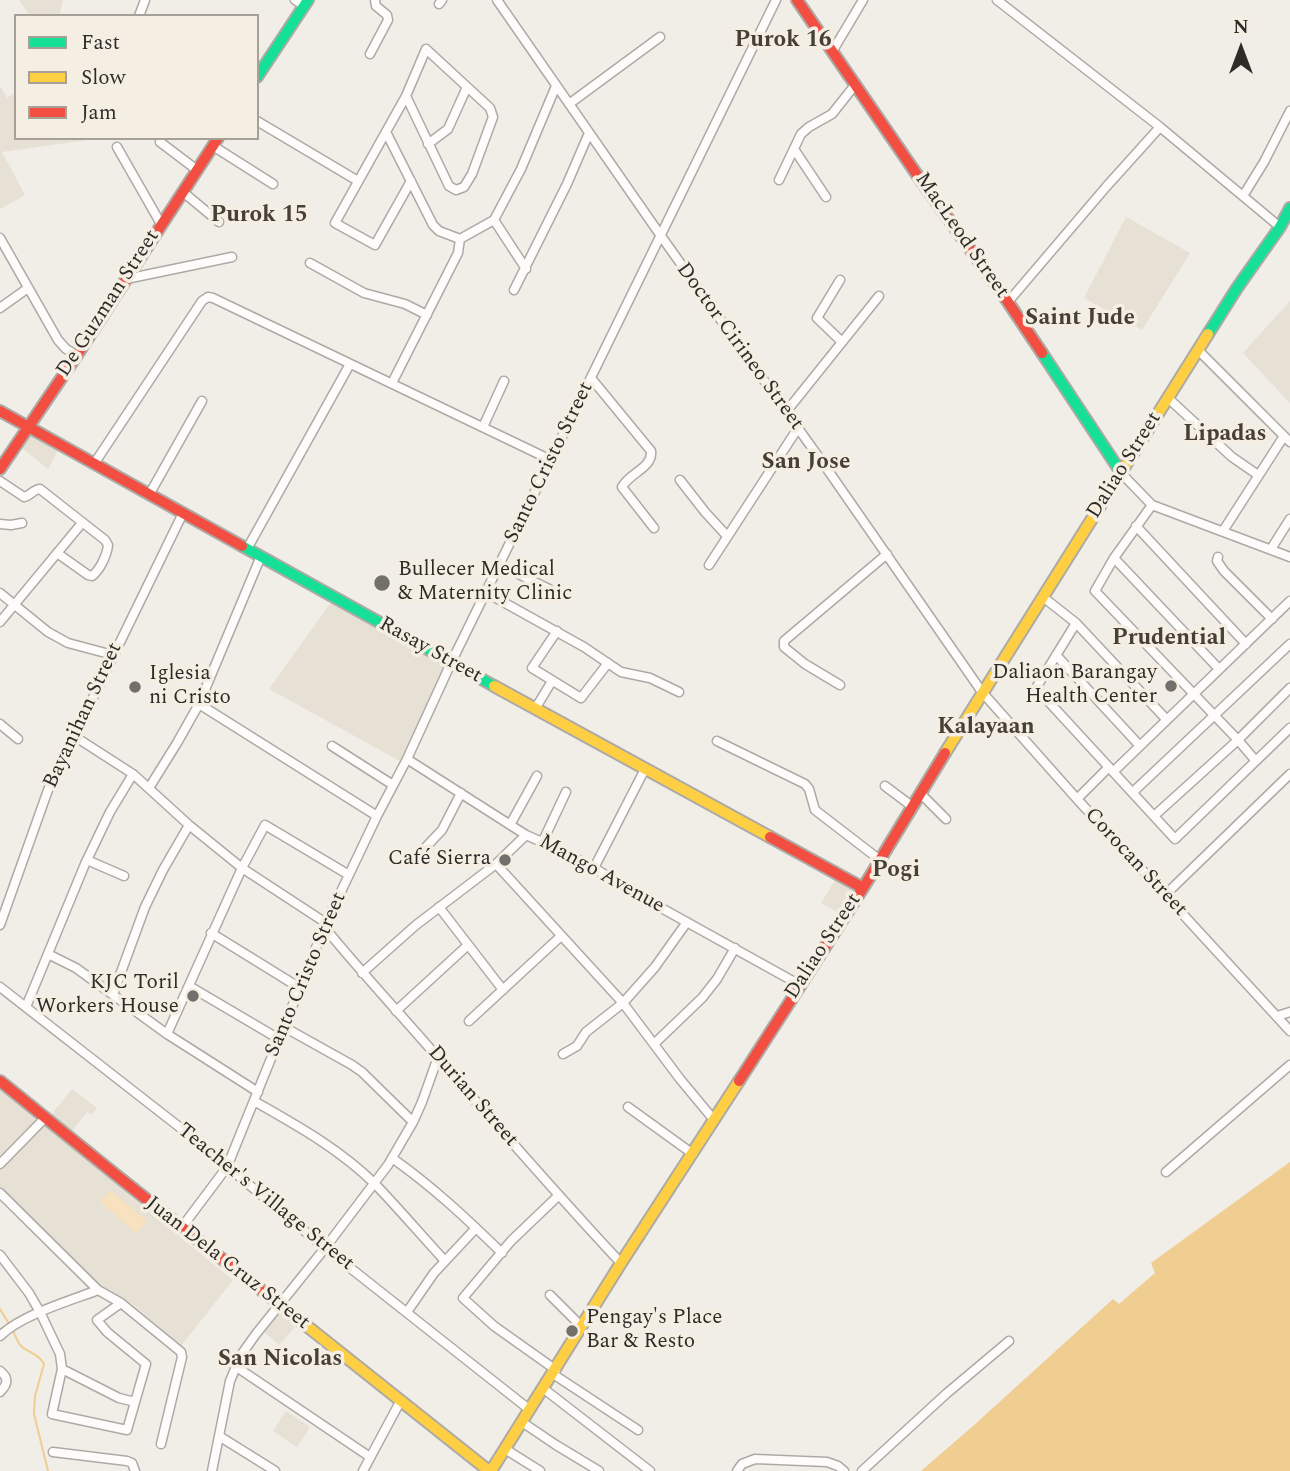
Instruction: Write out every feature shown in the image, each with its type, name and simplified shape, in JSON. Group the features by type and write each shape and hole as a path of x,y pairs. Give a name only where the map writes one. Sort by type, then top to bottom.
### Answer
{"street":[{"path":"370,54 388,20 387,15 376,6 375,0"},
{"name":"Doctor Cirineo Street","path":"497,0 982,692"},
{"name":"Santo Cristo Street","path":"182,1227 227,1167 325,925 776,0"},
{"name":"MacLeod Street","path":"797,0 1008,302 1122,474"},
{"path":"832,51 863,0"},
{"path":"259,74 302,2"},
{"path":"1001,2 1160,127 1280,227"},
{"path":"569,104 660,37"},
{"path":"406,96 449,186 452,189 460,189 468,181 493,121 493,113 426,49 406,96 335,223 375,245 411,181"},
{"path":"779,180 804,130 832,114 855,85"},
{"path":"392,383 457,253 460,239 494,220 521,170 556,86"},
{"path":"428,144 447,129 467,87"},
{"path":"1242,196 1264,162 1290,111"},
{"path":"259,122 358,181"},
{"path":"1008,302 1160,127"},
{"path":"386,132 436,228 460,239"},
{"path":"514,290 567,184 589,133"},
{"path":"160,142 197,170"},
{"path":"215,142 273,184"},
{"name":"De Guzman Street","path":"0,469 215,142"},
{"path":"117,147 161,224"},
{"path":"794,149 826,197"},
{"path":"183,192 219,222"},
{"name":"Daliao Street","path":"490,1471 863,888 982,692 1290,208"},
{"path":"494,220 526,269"},
{"path":"0,238 58,340 66,349 77,355"},
{"path":"126,279 232,257"},
{"path":"310,263 364,293 405,304 427,315"},
{"path":"840,280 817,318 842,342"},
{"path":"0,308 29,288"},
{"path":"786,412 879,296"},
{"path":"94,464 202,301 208,297 256,317 551,460"},
{"path":"1199,351 1287,439 1258,475 1223,531"},
{"path":"247,549 350,364"},
{"path":"591,378 651,451 652,457 648,463 624,482 622,487 654,528"},
{"path":"483,427 504,382"},
{"path":"1168,398 1224,450 1258,475"},
{"path":"149,495 202,401"},
{"name":"Rasay Street","path":"0,411 863,888"},
{"path":"709,565 798,428"},
{"path":"1122,474 1152,505 1290,557"},
{"path":"680,480 727,536"},
{"path":"0,481 23,497 40,489 108,545 107,552 92,576 57,552"},
{"path":"1152,505 1114,558 1095,591 1255,761"},
{"name":"Bayanihan Street","path":"0,925 48,790 183,513"},
{"path":"1271,549 1290,519"},
{"path":"0,524 22,523"},
{"path":"0,622 82,523"},
{"path":"1136,526 1245,644"},
{"path":"840,685 805,664 784,647 784,641 887,554"},
{"path":"149,788 199,704 261,556"},
{"path":"1218,557 1217,561 1224,571 1272,619"},
{"path":"1114,558 1219,669"},
{"path":"500,565 549,589"},
{"path":"0,593 48,632 68,643 113,655"},
{"path":"487,593 557,631 621,672 650,678 679,692"},
{"path":"1043,597 1076,623 1166,719"},
{"path":"1077,799 1140,746 1290,601"},
{"path":"1076,623 1037,688 1175,839 1290,728"},
{"path":"557,631 532,668 552,681 581,698 608,663"},
{"path":"1133,792 1290,644"},
{"path":"1056,655 1140,746"},
{"path":"535,709 552,681"},
{"path":"1154,816 1238,740 1290,688"},
{"name":"Corocan Street","path":"982,692 1290,1031"},
{"path":"199,704 377,816"},
{"path":"0,724 18,739"},
{"name":"Durian Street","path":"74,736 134,774 189,825 242,868 325,925 362,973 558,1196 621,1263"},
{"path":"717,741 805,785 809,789 815,810 880,860"},
{"path":"332,746 393,785"},
{"name":"Mango Avenue","path":"407,759 526,835 594,868 800,985"},
{"path":"594,868 645,769"},
{"path":"26,1007 87,860 110,812 134,774"},
{"path":"1165,895 1290,774"},
{"path":"510,825 537,776"},
{"path":"885,786 912,807"},
{"path":"542,842 566,792"},
{"path":"424,849 442,830 461,793"},
{"path":"921,794 946,819"},
{"path":"113,994 145,907 189,825"},
{"path":"167,1034 211,933 265,825 349,874"},
{"path":"362,973 439,907 496,864 526,835"},
{"path":"87,860 124,876"},
{"path":"496,864 623,1003 714,1120"},
{"path":"439,907 503,990"},
{"path":"563,1054 577,1045 586,1032 623,1003 655,967 687,922"},
{"path":"211,933 300,988"},
{"path":"469,1021 562,936"},
{"path":"396,1011 468,945"},
{"path":"654,1044 702,998 735,948"},
{"path":"48,954 76,968 346,1159 374,1184 445,1261"},
{"path":"189,986 279,1040"},
{"name":"Teacher's Village Street","path":"0,987 161,1112 325,1248 530,1409"},
{"path":"1277,1016 1290,1012"},
{"path":"284,1027 362,1072 413,1122"},
{"path":"212,1471 235,1366 247,1345 325,1248 392,1158 413,1122 438,1057"},
{"path":"1166,1172 1290,1065"},
{"name":"Juan Dela Cruz Street","path":"0,1081 490,1471"},
{"path":"628,1107 693,1154"},
{"path":"0,1164 45,1118"},
{"path":"392,1158 434,1189 502,1254"},
{"path":"0,1193 98,1290 121,1303 181,1352 161,1444"},
{"path":"558,1196 511,1241 463,1298 494,1326 554,1372 638,1430"},
{"path":"407,1312 434,1273 475,1228"},
{"path":"0,1255 29,1293 60,1354 62,1369 52,1414 127,1430 146,1364 107,1332 97,1320 121,1303"},
{"path":"0,1336 9,1327 40,1312 98,1290"},
{"path":"550,1295 582,1327"},
{"path":"862,1471 1009,1341"},
{"path":"235,1366 370,1457"},
{"path":"62,1369 119,1398 135,1402"},
{"path":"0,1371 7,1379 0,1392"},
{"path":"544,1389 650,1471"},
{"path":"363,1471 401,1399"},
{"path":"522,1422 593,1470"},
{"path":"219,1436 275,1471"},
{"path":"505,1449 540,1471"},
{"path":"53,1452 127,1461 132,1463 135,1471"},
{"path":"737,1471 743,1464 755,1459 830,1462 844,1471"}],"shaded area":[{"path":"19,0 63,0 60,14 29,14"},
{"path":"0,86 7,98 14,93 14,140 87,140 2,152 25,195 0,209"},
{"path":"1126,217 1190,253 1142,330 1084,298"},
{"path":"1290,301 1290,403 1243,353"},
{"path":"32,435 58,450 48,469 22,448"},
{"path":"332,601 445,666 400,761 269,689"},
{"path":"836,879 853,890 839,913 821,903"},
{"path":"72,1089 97,1108 91,1115 87,1112 72,1131 51,1115"},
{"path":"0,1090 39,1122 0,1162"},
{"path":"46,1124 233,1280 181,1346 134,1305 104,1288 0,1189 0,1169"},
{"path":"1290,1162 1290,1471 921,1471 1113,1299 1119,1304 1155,1273 1151,1263"},
{"path":"110,1190 147,1221 136,1233 100,1202"},
{"path":"278,1313 295,1327 279,1345 263,1331"},
{"path":"286,1411 310,1427 297,1447 273,1431"}],"waterway":[{"path":"0,1309 8,1322"},
{"path":"13,1331 21,1346 44,1364 35,1396 34,1414 48,1471"}],"traffic: fast":[{"path":"259,74 308,0"},
{"path":"1208,334 1290,208"},
{"path":"1042,353 1122,474"},
{"path":"242,546 494,686"}],"traffic: slow":[{"path":"945,753 1208,334"},
{"path":"494,686 770,837"},
{"path":"491,1471 739,1081"},
{"path":"298,1319 489,1471"}],"traffic: jam":[{"path":"797,0 1042,353"},
{"path":"0,469 217,140"},
{"path":"0,411 242,546"},
{"path":"739,1081 863,888 945,753"},
{"path":"770,837 863,888"},
{"path":"0,1081 298,1319"}],"place":[{"name":"Bullecer Medical & Maternity Clinic","path":"382,583"},
{"name":"Daliaon Barangay Health Center","path":"1171,686"},
{"name":"Iglesia ni Cristo","path":"135,687"},
{"name":"Café Sierra","path":"505,860"},
{"name":"KJC Toril Workers House","path":"193,996"},
{"name":"Pengay's Place Bar & Resto","path":"572,1331"}],"district":[{"name":"Purok 16","path":"783,41"},
{"name":"Purok 15","path":"259,216"},
{"name":"Saint Jude","path":"1080,319"},
{"name":"Lipadas","path":"1225,435"},
{"name":"San Jose","path":"806,463"},
{"name":"Prudential","path":"1169,639"},
{"name":"Kalayaan","path":"986,728"},
{"name":"Pogi","path":"896,871"},
{"name":"San Nicolas","path":"280,1360"}]}
